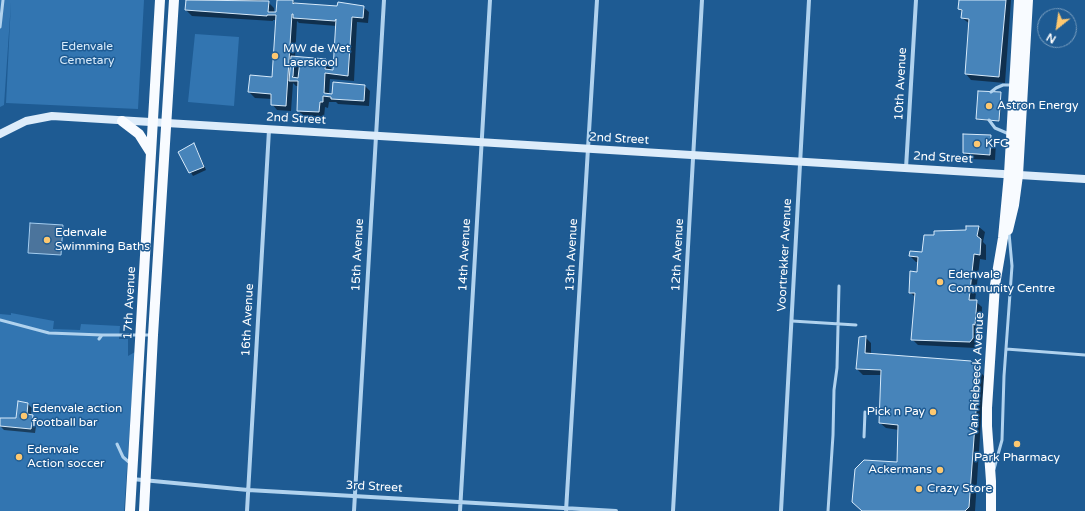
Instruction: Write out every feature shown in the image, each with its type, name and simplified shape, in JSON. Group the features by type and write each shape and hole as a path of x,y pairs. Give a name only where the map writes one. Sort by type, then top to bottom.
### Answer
{"main road":[{"name":"17th Avenue","path":"130,511 160,0"},
{"name":"17th Avenue","path":"144,511 153,335 174,0"},
{"name":"Van Riebeeck Avenue","path":"1016,135 1014,85 1019,0"},
{"name":"Van Riebeeck Avenue","path":"991,511 991,481 987,426 995,285 1013,174 1028,0"},
{"name":"2nd Street","path":"0,134 26,121 52,116 1085,179"},
{"path":"122,121 139,134 151,153"},
{"name":"Van Riebeeck Avenue","path":"1003,238 1008,229 1014,205 1013,174"}],"street":[{"name":"15th Avenue","path":"354,511 383,0"},
{"name":"14th Avenue","path":"460,511 490,0"},
{"name":"13th Avenue","path":"567,510 597,0"},
{"name":"12th Avenue","path":"673,511 702,0"},
{"name":"Voortrekker Avenue","path":"781,511 809,0"},
{"name":"10th Avenue","path":"906,168 916,0"},
{"name":"16th Avenue","path":"246,511 269,130"},
{"name":"3rd Street","path":"132,479 248,490 567,510 616,511"}],"lane":[{"path":"0,27 3,0"},
{"path":"991,92 1003,85 1014,85"},
{"path":"989,120 995,128 1016,135"},
{"path":"991,481 1002,440 1006,348 1012,266 1011,241 1008,229"},
{"path":"828,511 839,286"},
{"path":"0,320 49,333 153,335"},
{"path":"792,321 856,325"},
{"path":"99,339 102,335"},
{"path":"1006,348 1085,355"},
{"path":"864,437 865,412"},
{"path":"118,444 123,457 132,465"}],"green space":[{"name":"Edenvale Cemetary","path":"0,0 144,0 138,109 6,103 11,2 4,105 0,107"},
{"path":"195,34 239,37 234,106 188,102"},
{"path":"11,313 54,321 53,329 80,330 81,324 120,326 119,339 128,339 128,356 135,352 124,511 0,511 0,314 11,315"}],"shaded area":[{"path":"30,223 63,225 61,255 28,253"}],"building":[{"path":"186,0 269,1 268,12 276,12 277,0 293,0 293,4 337,6 338,2 364,6 363,18 352,17 348,76 325,73 324,93 332,94 333,82 365,85 364,101 331,99 331,97 323,96 323,102 320,102 319,112 297,111 298,81 289,81 291,56 326,59 325,69 333,70 336,19 335,21 293,18 292,14 286,106 271,105 271,94 248,92 250,75 272,77 276,15 267,16 185,10","holes":["294,61 300,61 298,78 292,77"]},
{"path":"959,0 1006,0 999,77 965,74 969,19 961,18 962,10 958,9"},
{"path":"978,91 1001,92 999,121 976,119"},
{"name":"KFC","path":"963,134 991,135 990,155 963,153"},
{"path":"194,143 204,167 189,173 178,152"},
{"name":"Edenvale Community Centre","path":"966,226 979,226 977,236 981,239 980,255 974,254 969,300 977,300 975,325 973,324 973,338 970,342 911,340 915,293 909,293 910,271 917,272 918,257 909,256 910,251 922,252 924,235 934,235 934,231 966,230"},
{"path":"866,336 865,353 971,361 979,369 969,507 965,511 862,511 852,502 855,469 864,460 897,462 898,425 879,423 881,370 856,369 859,337"},
{"name":"Edenvale action football bar","path":"18,401 28,403 27,414 33,415 31,429 0,426 0,418 16,418"}],"place":[{"name":"MW de Wet Laerskool","path":"275,56"},
{"name":"Astron Energy","path":"989,106"},
{"name":"KFC","path":"977,144"},
{"name":"Edenvale Swimming Baths","path":"47,240"},
{"name":"Edenvale Community Centre","path":"940,282"},
{"name":"Pick n Pay","path":"933,412"},
{"name":"Edenvale action football bar","path":"24,416"},
{"name":"Park Pharmacy","path":"1017,444"},
{"name":"Edenvale Action soccer","path":"19,457"},
{"name":"Ackermans","path":"940,470"},
{"name":"Crazy Store","path":"919,489"}]}
